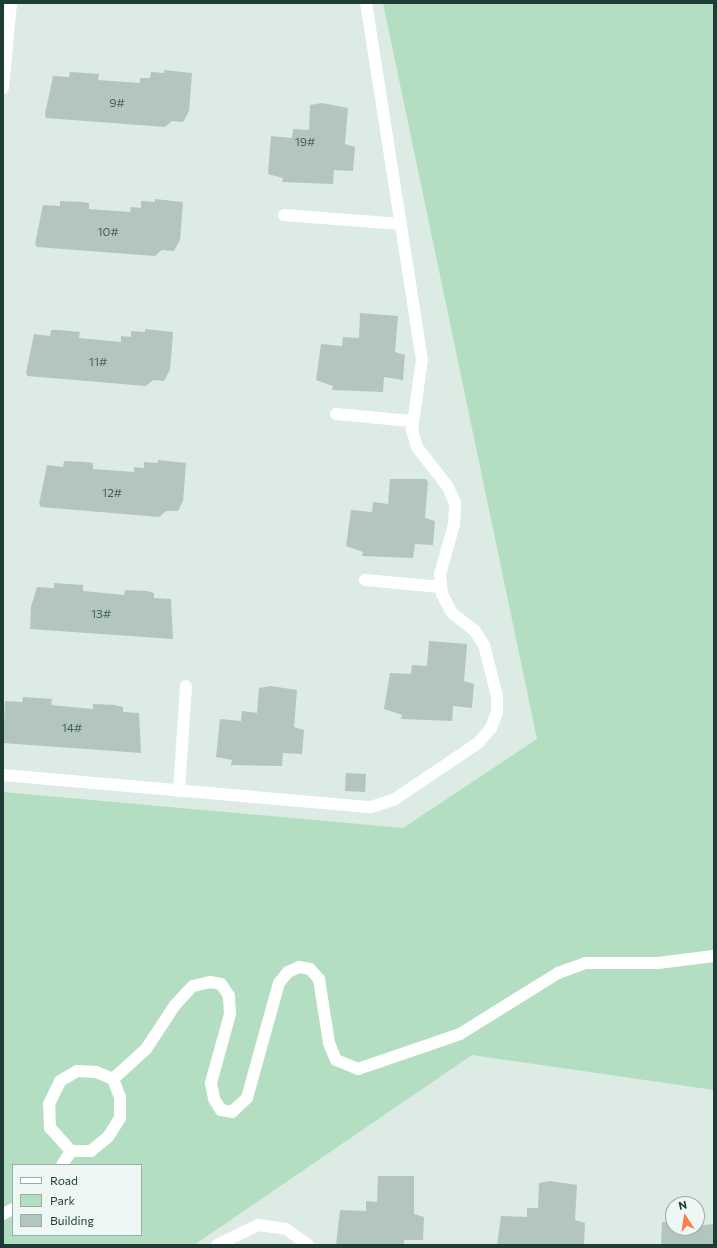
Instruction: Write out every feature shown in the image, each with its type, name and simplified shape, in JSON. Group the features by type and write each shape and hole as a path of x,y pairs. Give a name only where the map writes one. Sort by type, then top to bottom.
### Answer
{"street":[{"path":"3,88 11,3"},
{"path":"3,775 371,807 395,799 478,743 491,728 497,712 487,655 475,630 449,609 441,586 442,566 454,525 455,503 448,487 417,447 411,421 423,369 366,3"},
{"path":"284,215 401,224"},
{"path":"336,414 411,421"},
{"path":"365,580 441,586"},
{"path":"179,791 186,686"},
{"path":"113,1079 146,1049 175,1005 193,986 210,982 221,984 229,996 230,1014 212,1083 214,1099 221,1110 232,1112 247,1098 279,983 288,972 299,966 310,969 319,979 329,1043 336,1060 358,1069 460,1034 558,973 585,963 658,963 714,956"},
{"path":"77,1071 96,1072 113,1079 120,1096 120,1118 108,1136 91,1151 71,1151 50,1128 49,1104 60,1080 77,1071"},
{"path":"63,1164 71,1151"},
{"path":"3,1214 12,1210"},
{"path":"217,1245 258,1225 286,1229 308,1245"}],"green space":[{"path":"383,3 714,3 714,1090 472,1055 194,1245 3,1245 3,792 403,828 537,739"}],"building":[{"path":"164,70 192,73 189,111 183,122 172,121 165,127 46,118 45,114 53,76 69,77 70,72 87,73 99,74 98,80 140,83 140,78 150,78 151,72 164,73"},
{"path":"322,103 348,108 345,144 355,147 353,171 334,170 333,184 282,182 283,178 268,174 271,136 292,138 293,129 309,130 310,105"},
{"path":"155,199 183,202 180,240 174,251 162,250 155,256 37,247 35,244 43,205 60,206 60,201 82,202 89,203 89,209 130,212 131,207 141,208 141,201 155,202"},
{"path":"360,313 398,316 395,352 405,355 403,380 384,377 383,392 332,390 333,386 316,380 321,344 342,346 343,337 359,338"},
{"path":"145,329 173,332 170,370 164,381 153,380 146,386 27,376 26,373 34,334 50,336 51,330 59,330 80,332 79,338 121,342 121,336 131,337 131,331 145,332"},
{"path":"158,460 186,463 183,501 178,511 166,511 159,517 41,507 39,504 47,465 63,467 64,461 85,462 93,463 93,469 134,472 134,467 144,468 144,462 158,463"},
{"path":"390,479 426,479 428,482 425,518 435,521 433,545 415,544 413,558 362,556 363,552 346,546 351,510 372,512 373,502 388,504"},
{"path":"54,583 83,585 83,591 124,595 125,590 147,591 154,593 154,598 171,599 173,639 30,629 31,607 37,587 54,588"},
{"path":"429,641 467,644 464,681 474,684 472,708 453,706 452,721 401,719 402,715 384,709 390,673 411,674 412,665 427,666"},
{"path":"271,686 297,690 294,727 304,730 302,754 283,753 282,766 231,765 232,760 216,757 220,719 241,721 242,711 257,713 259,688"},
{"path":"23,697 52,699 51,705 93,709 93,704 115,705 123,707 123,712 139,713 141,753 3,743 5,701 22,702"},
{"path":"346,773 366,774 365,792 345,791"},
{"path":"378,1176 414,1176 414,1214 424,1217 423,1240 404,1240 404,1245 336,1245 340,1210 366,1211 366,1201 377,1202"},
{"path":"550,1181 577,1185 575,1220 585,1223 584,1245 497,1245 501,1216 527,1217 527,1208 538,1208 539,1183"},
{"path":"662,1222 665,1222 665,1236 705,1236 705,1225 714,1224 714,1245 661,1245"}]}
